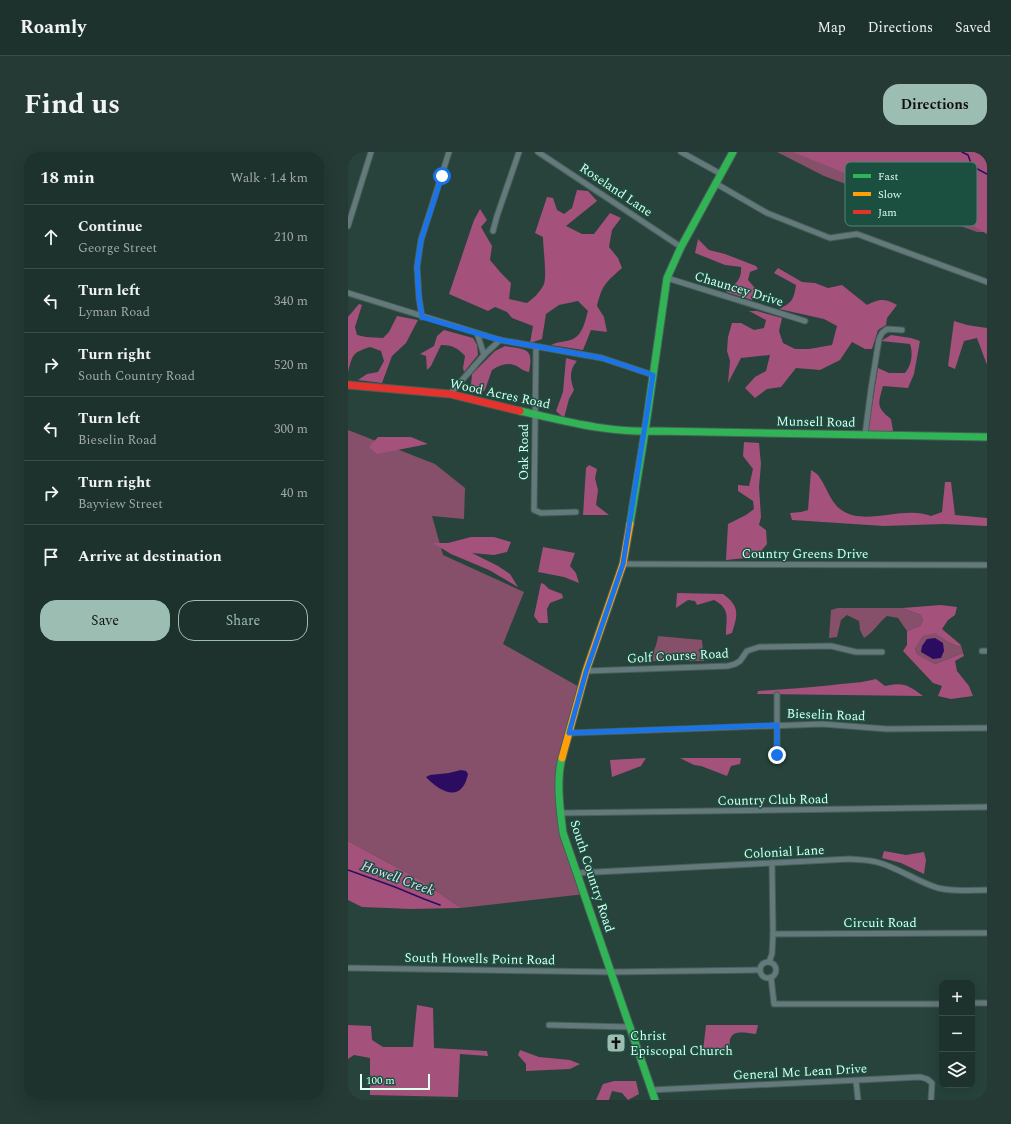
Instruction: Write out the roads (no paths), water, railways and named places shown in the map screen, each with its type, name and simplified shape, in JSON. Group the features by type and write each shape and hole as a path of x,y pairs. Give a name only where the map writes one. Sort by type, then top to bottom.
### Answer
{"main road":[{"name":"South Country Road","path":"655,1100 564,833 560,813 560,767 586,672 623,564 645,432 667,278 681,247 733,152"},
{"name":"Wood Acres Road","path":"348,386 450,394 590,427 645,432"},
{"name":"Munsell Road","path":"645,432 987,437"}],"street":[{"path":"348,226 371,152"},
{"path":"422,317 417,267 421,240 448,152"},
{"path":"493,231 519,152"},
{"name":"Roseland Lane","path":"538,152 681,247"},
{"path":"681,152 721,174"},
{"path":"715,184 767,213 830,238 858,234 987,282"},
{"name":"Chauncey Drive","path":"667,278 805,321"},
{"path":"348,293 500,340 602,358 653,375"},
{"path":"865,435 879,339 882,333 887,329 902,330"},
{"path":"477,333 484,356"},
{"path":"450,394 500,340"},
{"name":"Oak Road","path":"536,347 534,510 541,513 576,512"},
{"name":"Country Greens Drive","path":"623,564 987,566"},
{"name":"Golf Course Road","path":"586,672 728,666 740,661 747,651 759,647 831,646 856,652 882,652"},
{"path":"777,695 777,755"},
{"name":"Bieselin Road","path":"569,733 822,724 887,729 987,728"},
{"name":"Country Club Road","path":"560,813 987,807"},
{"name":"Colonial Lane","path":"577,873 850,859 879,862 937,887 956,891 987,890"},
{"path":"769,962 772,954 773,934 772,863"},
{"name":"Circuit Road","path":"773,934 987,933"},
{"path":"771,977 763,976 760,970 763,963 769,962 773,964 775,969 774,974 771,977 774,1004 939,1004"},
{"name":"South Howells Point Road","path":"348,968 612,972 760,970"},
{"path":"975,1003 987,1003"},
{"path":"549,1026 631,1027"},
{"name":"General Mc Lean Drive","path":"651,1090 920,1077 927,1079 932,1083 931,1100"},
{"path":"856,1081 858,1100"}],"waterway":[{"path":"962,152 968,155 971,162"},
{"path":"977,169 987,174"},
{"name":"Howell Creek","path":"348,870 440,905"}],"place":[{"name":"Christ Episcopal Church","path":"616,1043"}]}
